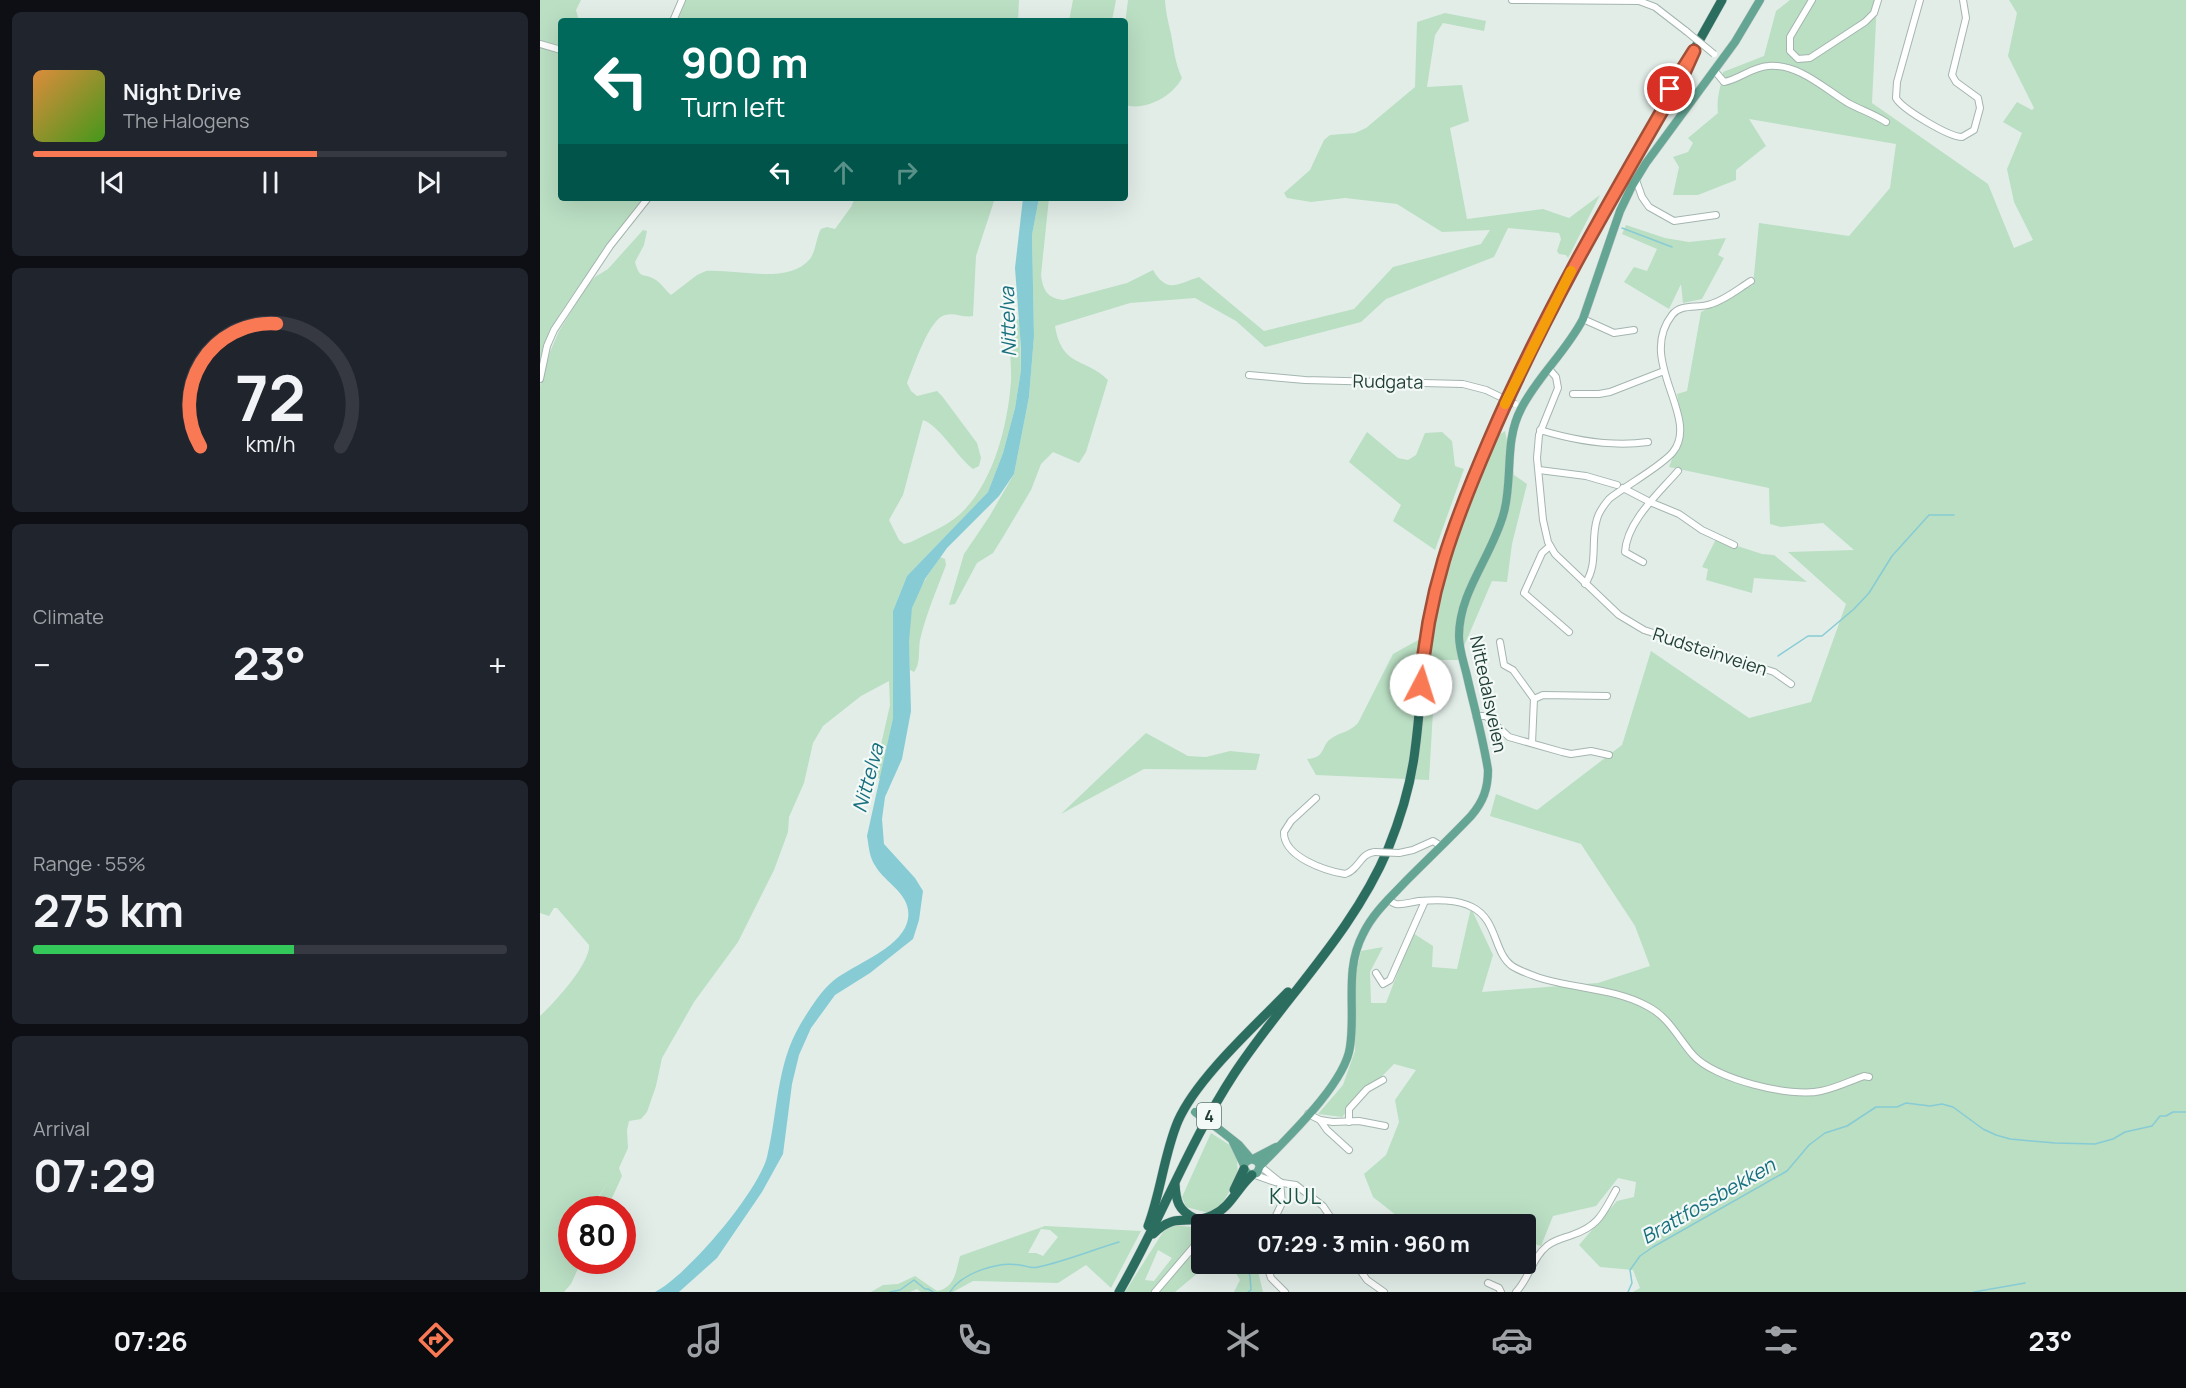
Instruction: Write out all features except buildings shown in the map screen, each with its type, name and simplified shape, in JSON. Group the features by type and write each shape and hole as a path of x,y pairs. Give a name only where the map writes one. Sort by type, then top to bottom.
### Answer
{"highway":[{"name":"4","path":"1286,1002 1297,991 1357,909 1375,876 1396,828 1413,763 1424,644 1434,589 1454,527 1488,442 1566,279 1685,71 1722,0"},
{"name":"4","path":"1119,1292 1224,1091 1353,906 1380,855 1394,821 1409,762 1420,643 1430,588 1450,526 1521,360 1570,262 1675,79 1694,51"},
{"name":"4","path":"1136,1261 1158,1201 1176,1126 1186,1106 1216,1066 1298,982"},
{"name":"4","path":"1217,1214 1232,1198 1248,1171"},
{"path":"1175,1184 1178,1207 1191,1216"},
{"name":"4","path":"1147,1240 1159,1228 1171,1221 1191,1218"}],"main road":[{"name":"Nittedalsveien","path":"1277,1146 1252,1159 1248,1171 1258,1172 1260,1166 1277,1146 1335,1082 1346,1062 1351,1044 1351,976 1355,953 1365,928 1388,899 1475,811 1486,790 1488,770 1460,646 1461,618 1467,597 1503,517 1512,436 1518,406 1574,336 1583,319 1620,212 1635,180 1738,37 1760,0"},
{"path":"1186,1106 1220,1130 1260,1166"},
{"path":"1232,1140 1248,1171"}],"street":[{"path":"674,18 682,0"},
{"path":"1512,0 1639,1 1655,7 1722,60"},
{"path":"1812,0 1789,40 1790,51 1798,59 1810,58 1865,22 1874,13 1878,0"},
{"path":"1920,0 1897,82 1896,98 1903,107 1952,134 1962,137 1974,130 1980,108 1978,98 1956,82 1952,75 1966,18 1963,0"},
{"path":"540,44 558,49"},
{"path":"1714,70 1724,82 1755,68 1765,66 1786,68 1886,122"},
{"path":"1635,180 1649,207 1674,221 1716,215"},
{"path":"540,379 547,346 554,330 610,246 646,201"},
{"path":"1585,584 1593,568 1596,520 1609,499 1620,487 1669,457 1677,446 1680,430 1678,415 1660,352 1661,340 1671,316 1677,310 1709,305 1723,299 1750,281"},
{"path":"1583,319 1614,333 1634,330"},
{"name":"Rudsteinveien","path":"1549,369 1558,380 1558,388 1540,430 1539,470 1542,520 1550,546 1560,560 1619,615 1644,630 1774,672 1791,684"},
{"path":"1573,394 1610,392 1664,371"},
{"name":"Rudgata","path":"1249,375 1359,382 1463,384 1486,390 1518,406"},
{"path":"1540,430 1605,444 1625,445 1648,442"},
{"path":"1539,470 1586,476 1620,487 1679,514 1702,530 1734,545"},
{"path":"1643,562 1624,552 1625,547 1636,522 1650,502 1678,471"},
{"path":"1550,546 1542,553 1524,593 1569,632"},
{"path":"1500,642 1504,664 1513,670 1534,699 1532,743"},
{"path":"1534,699 1543,695 1607,696"},
{"path":"1476,716 1486,716 1509,736 1532,743 1571,754 1591,751 1609,755"},
{"path":"1316,798 1291,821 1284,832 1285,841 1294,852 1310,863 1345,874 1352,872 1365,855 1375,852 1409,852 1432,842 1441,846"},
{"path":"1388,899 1395,904 1425,901 1454,902 1470,906 1488,922 1505,958 1515,968 1553,982 1608,993 1647,1005 1664,1017 1694,1056 1710,1069 1766,1088 1794,1092 1819,1092 1858,1078 1869,1077"},
{"path":"1376,973 1383,984 1390,980 1425,901"},
{"path":"1350,1122 1349,1109 1367,1089 1383,1080"},
{"path":"1308,1114 1320,1120 1337,1123 1359,1121 1385,1126"},
{"path":"1320,1120 1327,1130 1349,1150"},
{"path":"1260,1166 1280,1182 1282,1203 1277,1214"},
{"path":"1248,1171 1275,1182 1294,1184 1313,1197 1328,1214"},
{"path":"1516,1292 1540,1253 1554,1241 1584,1231 1595,1224 1616,1190"},
{"path":"1155,1292 1191,1250"},
{"path":"1270,1274 1285,1292"},
{"path":"1363,1274 1367,1280 1384,1292"},
{"path":"1488,1283 1499,1288 1501,1292"}],"green space":[{"path":"540,0 581,0 576,10 578,18 558,18 558,201 643,201 560,313 540,360"},
{"path":"686,0 1019,0 1018,18 678,18"},
{"path":"1073,0 1116,0 1113,18 1070,18"},
{"path":"1128,0 1165,0 1175,56 1182,78 1178,85 1165,96 1141,106 1128,105 1128,18 1126,18"},
{"path":"1790,0 1877,0 1872,103 1988,184 2014,248 2033,240 2014,202 2007,169 2022,133 2003,122 2017,102 2032,110 2034,108 2008,56 2017,13 2009,0 2186,0 2186,1292 1633,1292 1640,1288 1633,1270 1600,1267 1579,1245 1617,1201 1634,1197 1636,1182 1618,1178 1596,1206 1553,1216 1541,1246 1536,1244 1536,1214 1395,1214 1373,1197 1364,1174 1386,1155 1399,1122 1395,1100 1416,1070 1394,1064 1342,1117 1318,1114 1343,1085 1355,1051 1356,973 1361,951 1383,947 1370,972 1371,1003 1386,1003 1413,933 1433,946 1432,967 1457,969 1471,908 1493,955 1482,992 1598,983 1650,966 1635,926 1581,844 1490,816 1496,794 1537,810 1622,745 1651,651 1749,718 1811,702 1846,604 1788,552 1854,550 1823,523 1781,527 1770,524 1769,488 1669,467 1681,432 1677,394 1687,391 1701,312 1753,285 1759,223 1849,236 1890,188 1896,144 1749,119 1766,146 1736,170 1736,180 1698,195 1673,195 1679,167 1673,157 1688,152 1693,143 1688,138 1718,113 1718,97 1723,72 1764,56 1776,11"},
{"path":"1445,13 1486,21 1484,31 1443,23 1435,35 1427,87 1462,85 1469,121 1450,128 1467,219 1543,209 1569,218 1600,195 1568,258 1557,251 1561,239 1559,233 1508,228 1494,257 1386,299 1361,322 1265,347 1236,321 1195,298 1130,303 1055,326 1063,349 1075,360 1108,380 1086,452 1079,463 1053,452 1041,464 1031,490 993,553 977,563 955,604 949,605 964,554 1014,474 1029,397 1034,336 1032,235 1038,201 1049,201 1041,275 1045,289 1053,297 1063,300 1127,283 1153,270 1168,285 1199,277 1264,331 1354,309 1393,267 1481,244 1490,230 1442,232 1397,204 1345,198 1311,202 1287,198 1284,193 1310,170 1324,140 1330,135 1355,133 1366,128 1415,87 1417,22"},
{"path":"854,201 994,201 976,256 973,316 949,314 939,318 923,344 907,383 917,396 937,391 942,396 977,443 981,458 979,466 973,469 943,435 923,420 903,495 889,520 899,540 904,544 911,542 959,515 981,488 990,471 1002,435 1009,398 1011,333 1015,318 1020,320 1021,370 1015,408 1003,453 988,492 907,576 893,611 893,718 880,779 876,777 875,771 890,705 889,681 861,696 823,726 813,743 804,783 789,817 788,832 774,870 738,942 694,1002 662,1058 647,1112 641,1119 629,1121 628,1148 619,1168 622,1176 613,1196 599,1196 609,1181 599,1196 558,1196 558,1274 576,1274 564,1292 540,1292 540,1016 578,972 588,953 589,945 557,908 554,908 549,916 540,913 540,386 559,331 588,285 595,277 608,269 643,230 647,231 644,245 635,262 637,268 641,274 658,282 671,295 706,271 762,274 789,272 801,267 810,259 821,229 827,227 835,229"},
{"path":"1626,225 1665,238 1689,242 1726,238 1718,255 1724,258 1702,299 1683,303 1681,284 1669,309 1624,282 1634,267 1647,271 1657,249 1622,234"},
{"path":"1505,431 1514,475 1527,484 1512,544 1507,582 1492,581 1458,660 1436,660 1429,780 1316,775 1307,759 1321,754 1328,741 1358,723 1393,654 1431,633 1451,554 1499,435"},
{"path":"1367,432 1398,458 1408,460 1416,455 1425,433 1442,432 1452,441 1455,466 1464,469 1435,550 1393,521 1401,505 1349,462"},
{"path":"1716,539 1762,554 1774,555 1807,582 1754,578 1752,593 1706,580 1708,569 1702,567"},
{"path":"940,557 945,559 946,565 925,621 920,640 918,665 914,672 910,670 909,647 909,623 912,608 920,588"},
{"path":"1146,733 1188,756 1206,757 1230,751 1260,754 1256,770 1144,769 1061,814"},
{"path":"1211,1133 1231,1146 1237,1160 1238,1177 1222,1204 1209,1213 1186,1207 1182,1197"},
{"path":"1173,1225 1191,1227 1191,1274 1197,1274 1175,1292 1125,1292 1163,1232","holes":["1158,1250 1172,1258 1154,1281 1145,1280"]},
{"path":"1045,1226 1141,1231 1111,1288 1086,1265 1058,1283 973,1281 953,1292 921,1292 917,1289 910,1292 871,1292 883,1285 898,1284 915,1276 937,1291 943,1289 954,1278 960,1256","holes":["1041,1229 1050,1230 1058,1237 1043,1256 1028,1253"]},
{"path":"1236,1274 1259,1274 1263,1292 1234,1292 1240,1280"}],"water":[{"name":"Nittelva","path":"1023,201 1038,201 1032,235 1034,336 1029,397 1014,474 999,496 947,548 925,579 912,608 909,641 911,711 902,759 885,797 882,819 884,844 915,878 923,891 919,920 913,939 870,973 835,995 811,1028 799,1055 792,1084 783,1154 762,1192 717,1258 679,1292 655,1292 669,1283 703,1251 736,1211 761,1172 771,1140 786,1057 811,1007 833,981 895,941 907,923 907,905 904,898 874,863 867,836 893,718 893,611 907,576 988,492 1003,453 1015,408 1021,370 1015,268"}],"waterway":[{"path":"1622,228 1672,247"},
{"path":"1778,656 1808,636 1822,636 1854,609 1869,593 1892,556 1929,515 1954,515"},
{"name":"Brattfossbekken","path":"1628,1292 1632,1283 1630,1270 1640,1256 1787,1171 1809,1145 1825,1133 1847,1126 1876,1107 1897,1107 1906,1103 1930,1106 1942,1104 1953,1107 1983,1129 2010,1139 2095,1144 2113,1139 2125,1132 2152,1126 2160,1116 2173,1112 2186,1112"},
{"name":"Brattfossbekken","path":"950,1292 963,1279 991,1267 1011,1264 1036,1268 1119,1242"},
{"name":"Brattfossbekken","path":"1248,1292 1251,1290 1249,1274"},
{"name":"Brattfossbekken","path":"890,1292 900,1290 914,1280 933,1292"},
{"path":"1974,1292 2025,1283"}],"slow traffic":[{"path":"1505,404 1571,271"}],"district":[{"name":"KJUL","path":"1296,1197"}],"route":[{"path":"1421,685 1426,632 1437,578 1460,512 1492,434 1570,272 1685,71 1694,51 1670,89"}]}
